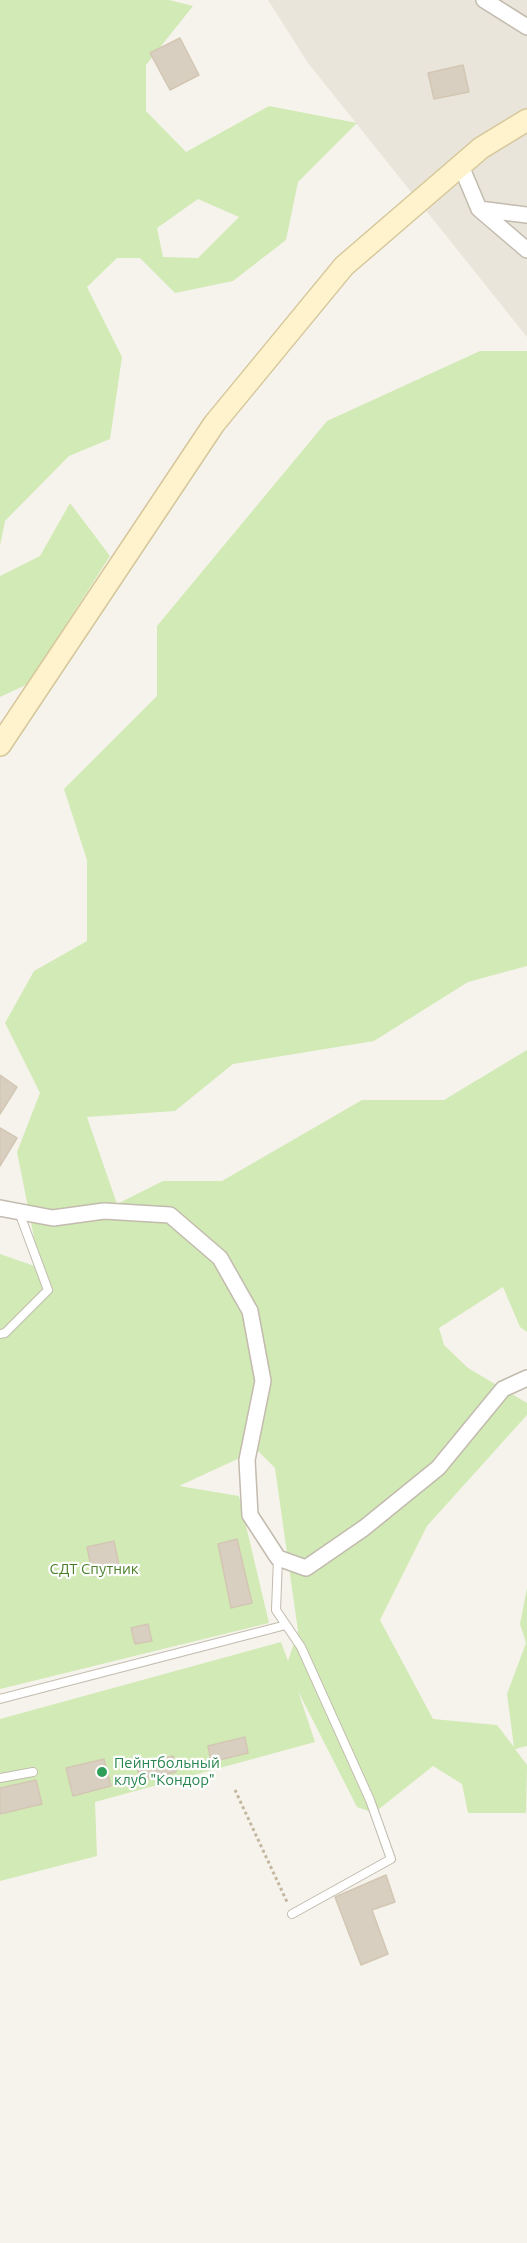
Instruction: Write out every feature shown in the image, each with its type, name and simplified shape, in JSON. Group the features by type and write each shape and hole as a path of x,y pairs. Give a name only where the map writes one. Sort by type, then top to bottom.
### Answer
{"main road":[{"path":"0,745 214,424 344,266 481,148 527,120"}],"street":[{"path":"484,0 527,27"},
{"path":"461,166 479,209 527,250"},
{"path":"479,209 527,215"},
{"path":"0,1208 53,1218 104,1211 170,1215 220,1258 250,1311 263,1381 247,1460 250,1515 278,1558 306,1568 364,1528 438,1468 503,1389 527,1378"}],"lane":[{"path":"0,1334 5,1333 48,1290 19,1212"},
{"path":"278,1558 276,1610 301,1647 365,1790 391,1859 292,1914"},
{"path":"0,1699 286,1625"},
{"path":"0,1778 33,1772"}],"path":[{"path":"235,1790 292,1914"}],"shaded area":[{"path":"268,0 527,0 527,337 308,63"}],"green space":[{"path":"0,0 169,0 193,6 146,65 146,111 186,152 269,106 357,123 298,182 286,240 233,281 175,293 140,258 117,258 87,287 122,357 110,439 69,456 5,521 0,546","holes":["198,199 239,217 198,258 163,257 157,228"]},
{"name":"СДТ Спутник","path":"480,351 527,351 527,966 468,982 374,1041 233,1064 175,1111 87,1117 117,1204 163,1181 222,1181 362,1100 444,1100 527,1050 527,1332 520,1327 503,1287 439,1328 444,1345 468,1368 527,1403 527,1415 427,1526 380,1620 433,1719 497,1725 514,1747 507,1694 526,1643 520,1624 527,1588 527,1746 515,1749 527,1765 526,1813 468,1813 462,1784 433,1766 374,1813 357,1807 298,1691 315,1742 95,1802 97,1856 0,1881 0,1719 281,1642 288,1661 298,1631 275,1468 257,1450 179,1486 239,1496 269,1623 0,1689 0,1254 40,1268 17,1152 40,1093 5,1023 34,971 87,941 87,860 64,789 157,696 157,626 327,421"},
{"path":"70,503 110,556 28,684 0,697 0,576 40,556"}],"building":[{"path":"180,38 199,75 170,90 150,53"},
{"path":"463,65 469,92 434,99 428,73"},
{"path":"0,1075 17,1087 0,1114"},
{"path":"0,1128 17,1138 0,1166"},
{"path":"237,1539 252,1603 231,1608 218,1544"},
{"path":"114,1541 120,1570 93,1576 87,1547"},
{"path":"148,1624 152,1641 135,1644 131,1628"},
{"path":"245,1737 248,1753 211,1762 208,1746"},
{"path":"173,1756 176,1772 140,1781 137,1765"},
{"path":"104,1759 111,1786 73,1796 66,1768"},
{"path":"36,1780 42,1804 0,1814 0,1788"},
{"path":"386,1875 395,1902 372,1910 388,1954 361,1965 335,1897"}],"place":[{"name":"Пейнтбольный клуб \"Кондор\"","path":"102,1772"}]}
